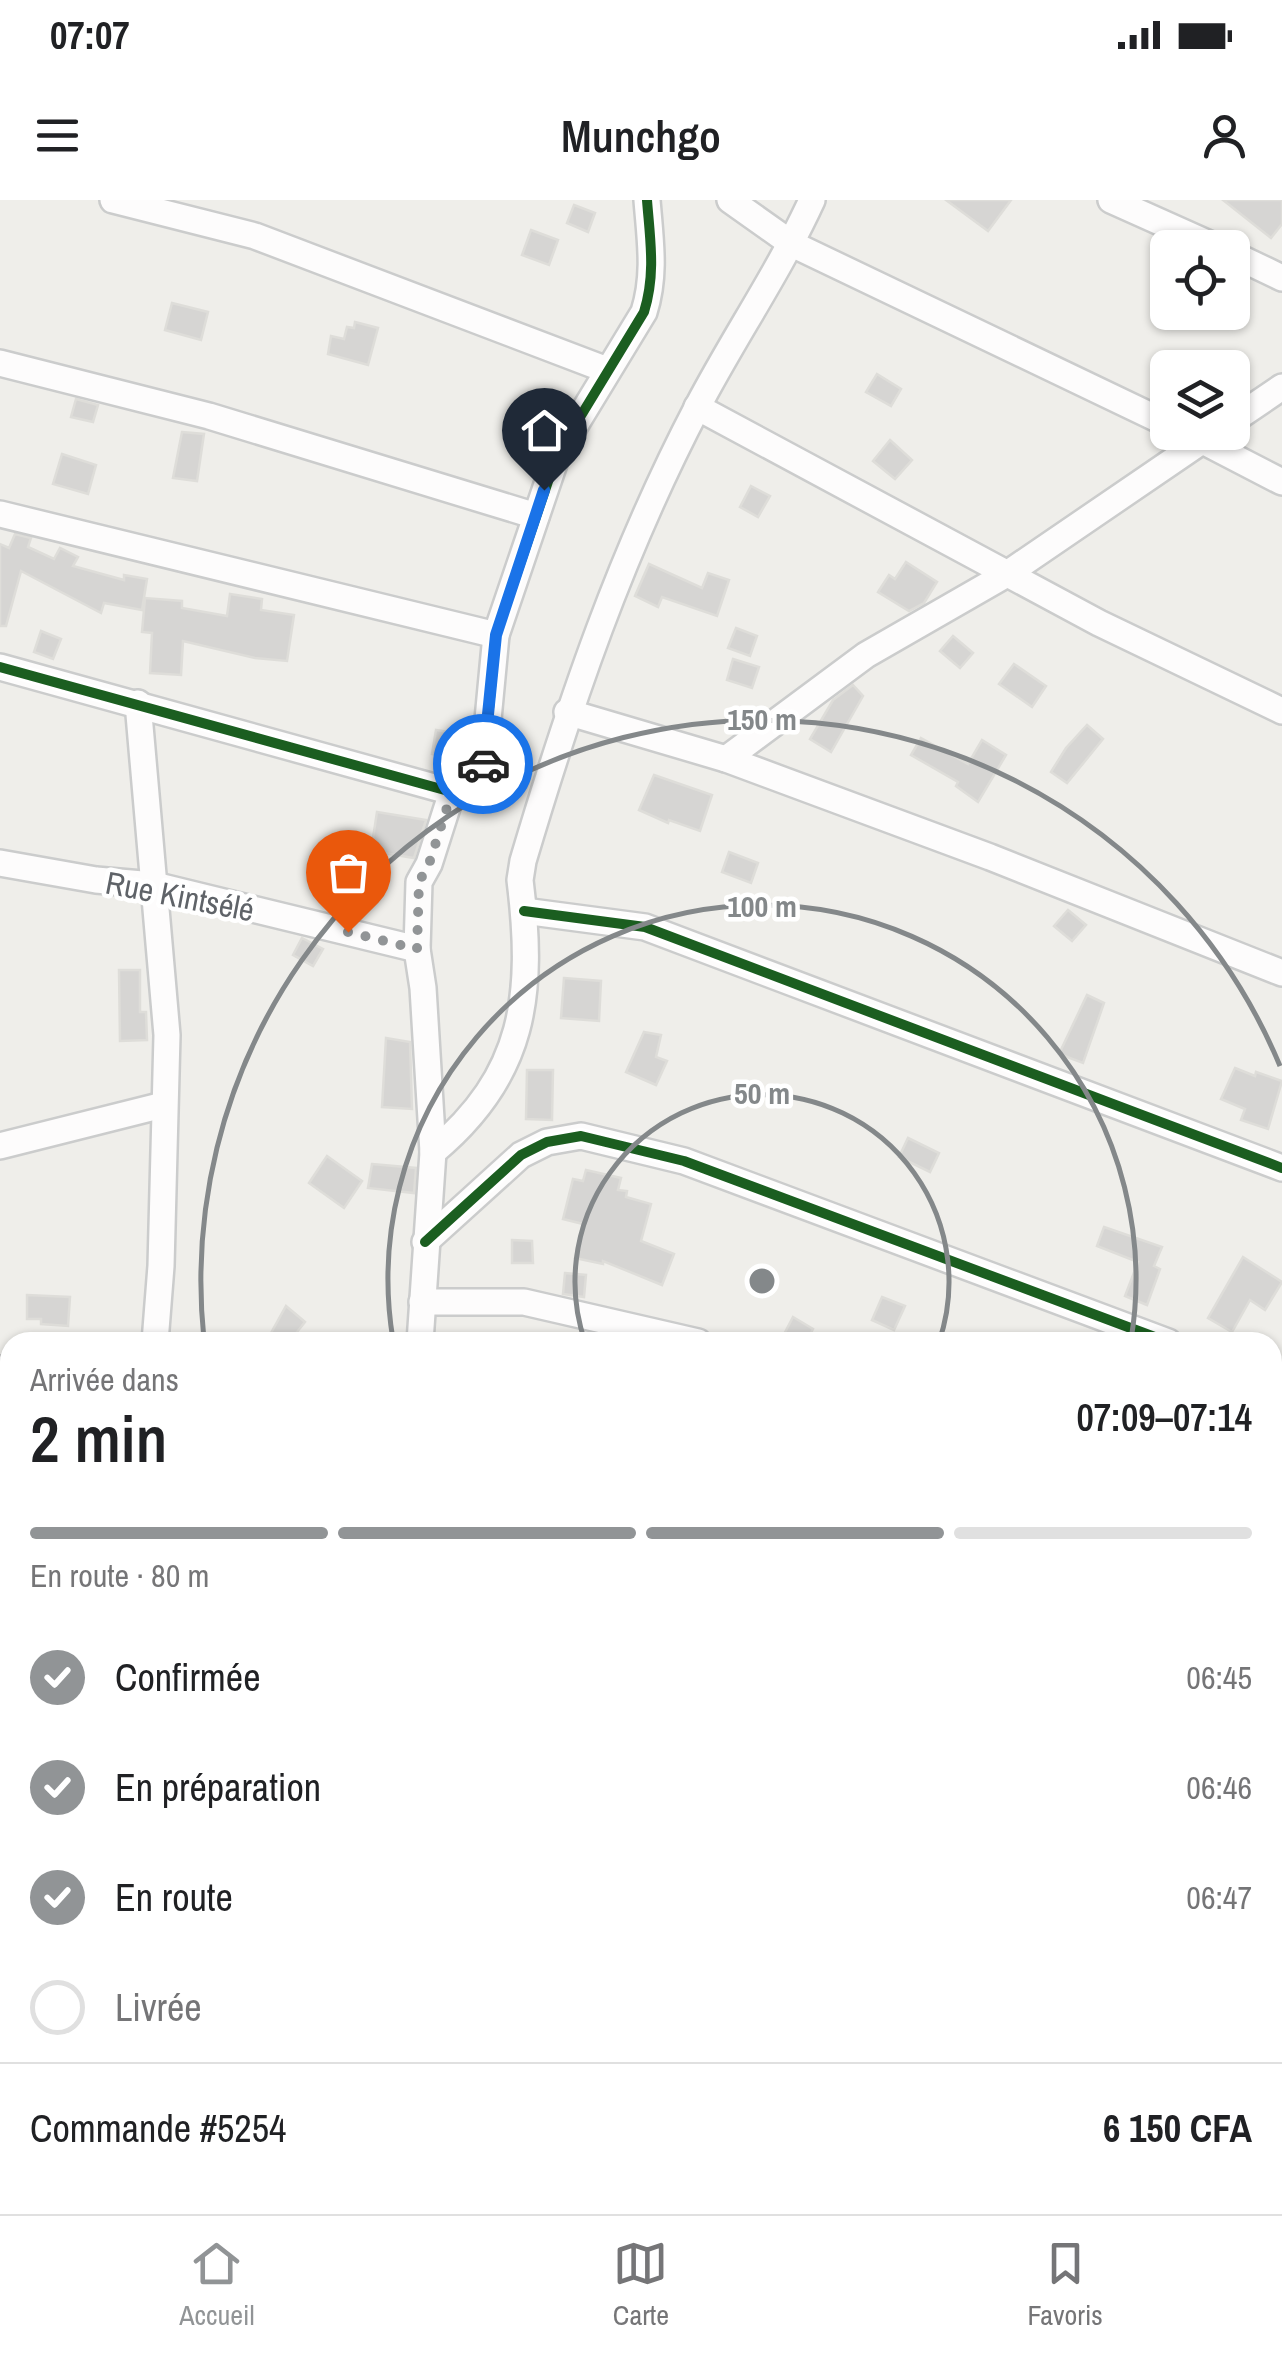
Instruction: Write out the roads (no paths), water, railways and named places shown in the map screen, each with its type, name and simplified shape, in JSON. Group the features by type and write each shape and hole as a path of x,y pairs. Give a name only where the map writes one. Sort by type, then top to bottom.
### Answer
{"street":[{"path":"114,200 254,236 607,370"},
{"path":"0,667 452,792 472,787 483,772 496,635 557,455 644,312 650,293 653,270 647,200"},
{"path":"730,200 792,244 1150,415"},
{"path":"432,1152 454,1134 489,1093 514,1043 526,996 520,880 523,861 567,712 611,593 698,407 792,244 812,200"},
{"path":"1111,200 1178,230"},
{"path":"1250,263 1282,278"},
{"path":"0,363 209,416 536,516"},
{"path":"1250,408 1282,387"},
{"path":"698,407 1007,574 1282,711"},
{"path":"726,759 866,655 1007,574 1180,450"},
{"path":"1227,450 1282,482"},
{"path":"0,514 496,635"},
{"path":"138,703 168,1035 157,1332"},
{"path":"567,712 726,759 990,857 1282,973"},
{"path":"420,1332 432,1152 423,988 417,949 419,882 429,864 452,792"},
{"name":"Rue Kintsélé","path":"0,863 96,880 154,884 417,949"},
{"path":"524,911 644,926 1282,1168"},
{"path":"0,1146 164,1105"},
{"path":"425,1242 521,1155 546,1142 581,1136 684,1161 1141,1332"},
{"path":"422,1302 524,1302 654,1332"}]}
